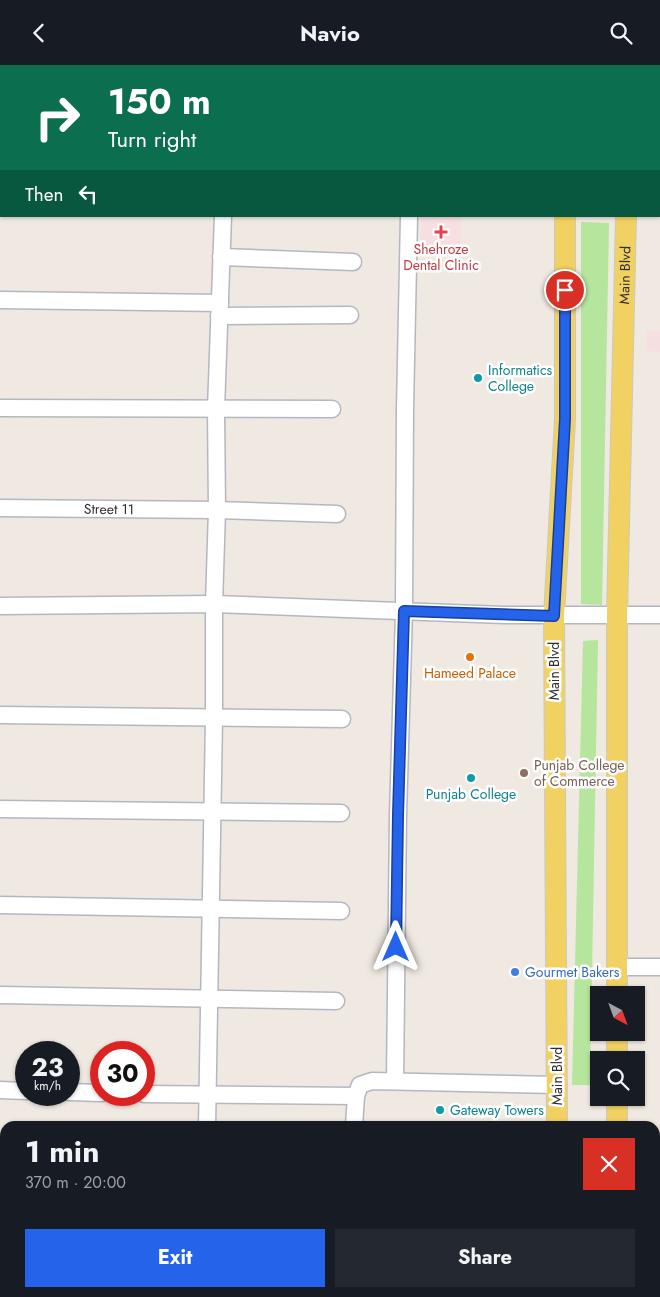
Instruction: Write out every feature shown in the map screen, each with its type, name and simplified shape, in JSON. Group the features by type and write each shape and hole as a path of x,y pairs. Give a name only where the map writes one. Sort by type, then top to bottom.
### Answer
{"main road":[{"name":"Main Blvd","path":"557,1121 554,616 565,419 565,217"},
{"name":"Main Blvd","path":"617,986 617,615 626,217"},
{"path":"617,1106 617,1121"}],"street":[{"path":"207,1121 217,510 216,409 223,217"},
{"path":"396,1081 398,815 404,611 405,408 410,217"},
{"path":"221,257 353,262"},
{"path":"0,299 350,315"},
{"path":"0,408 332,409"},
{"name":"Street 11","path":"0,508 217,510 337,514"},
{"path":"0,606 214,604 554,616 660,615"},
{"path":"0,715 342,719"},
{"path":"0,809 341,813"},
{"path":"0,905 341,911"},
{"path":"618,967 660,967"},
{"path":"0,995 336,1001"},
{"path":"354,1121 356,1096 360,1085 372,1081 558,1085"},
{"path":"0,1090 15,1091"},
{"path":"155,1093 356,1096"}],"shaded area":[{"name":"Shehroze Dental Clinic","path":"421,217 461,217 460,249 420,248"},
{"path":"647,331 660,331 660,352 646,351"}],"green space":[{"path":"581,222 609,223 602,605 581,604"},
{"path":"598,640 592,986 590,986 590,1085 572,1085 583,641"}],"place":[{"name":"Shehroze Dental Clinic","path":"441,232"},
{"name":"Informatics College","path":"478,378"},
{"name":"Hameed Palace","path":"470,657"},
{"name":"Punjab College of Commerce","path":"524,773"},
{"name":"Punjab College","path":"471,778"},
{"name":"Gourmet Bakers","path":"515,972"},
{"name":"Gateway Towers","path":"440,1110"}],"route":[{"path":"396,947 404,611 554,616 565,419 565,290"}]}
